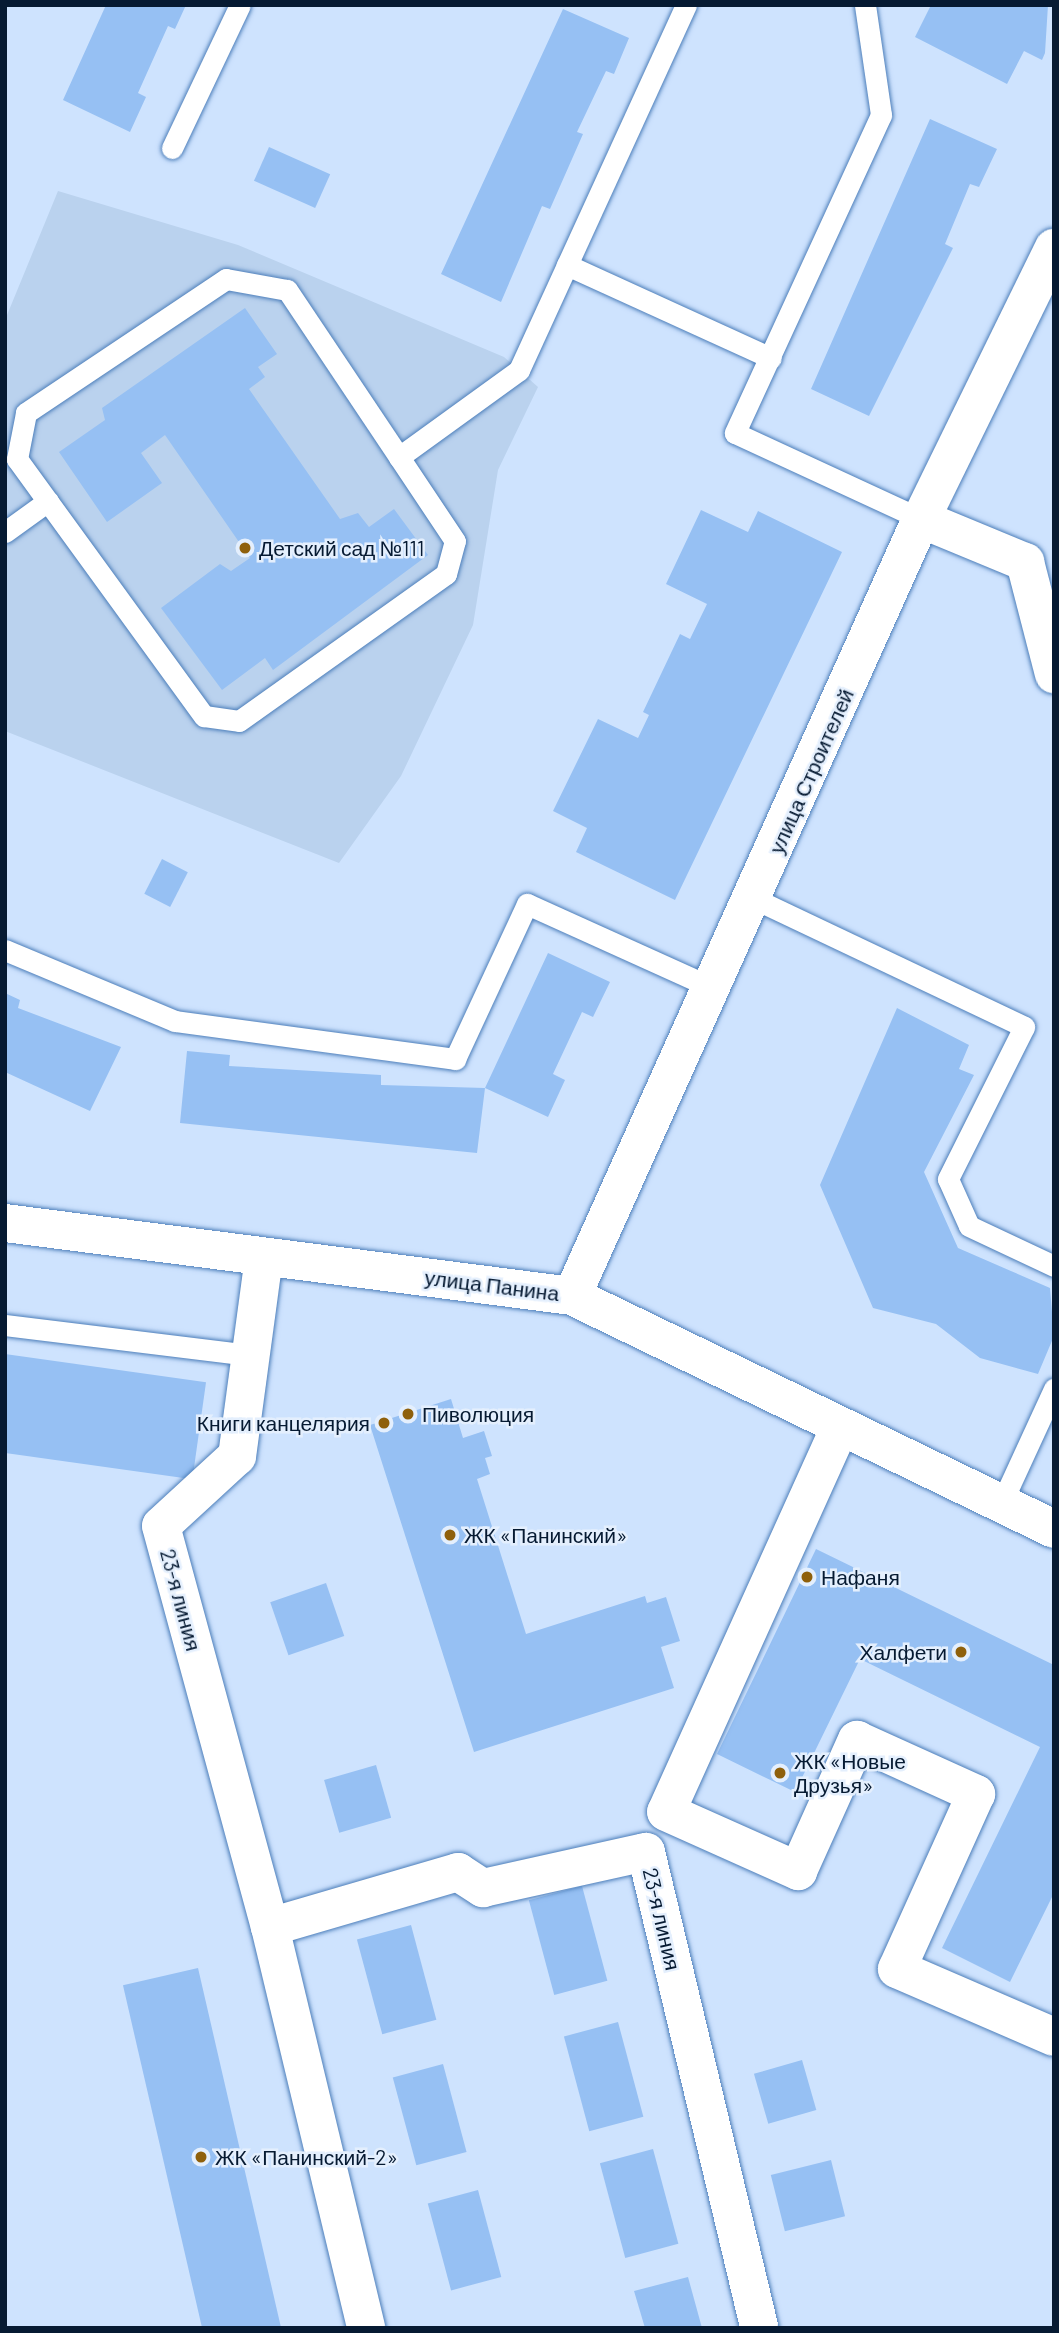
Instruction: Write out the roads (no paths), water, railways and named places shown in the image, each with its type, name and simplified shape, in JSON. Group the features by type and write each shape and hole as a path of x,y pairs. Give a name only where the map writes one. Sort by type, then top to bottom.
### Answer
{"street":[{"name":"улица Строителей","path":"572,1296 715,989 921,519 1054,248"},
{"path":"921,519 1025,562 1054,674"},
{"name":"улица Панина","path":"5,1223 572,1296 1054,1530"},
{"name":"23-я линия","path":"264,1257 237,1456 161,1526 270,1927 366,2328"},
{"path":"840,1427 666,1812 798,1871 857,1740 976,1794 897,1969 1054,2037"},
{"name":"23-я линия","path":"270,1927 458,1872 483,1888 646,1852 759,2328"}],"lane":[{"path":"172,148 240,5"},
{"path":"399,457 519,370 686,5"},
{"path":"865,5 881,115 735,433 921,519"},
{"path":"567,265 771,358"},
{"path":"226,279 287,290 399,457 455,541 446,574 239,722 204,716 17,459 26,413 226,279"},
{"path":"5,532 48,501"},
{"path":"755,899 1024,1027 947,1179 969,1226 1054,1266"},
{"path":"5,950 175,1021 455,1059 527,904 715,989"},
{"path":"5,1325 249,1355"},
{"path":"1001,1504 1054,1389"}],"place":[{"name":"Детский сад №111","path":"245,548"},
{"name":"Пиволюция","path":"408,1414"},
{"name":"Книги канцелярия","path":"384,1423"},
{"name":"ЖК «Панинский»","path":"450,1535"},
{"name":"Нафаня","path":"807,1577"},
{"name":"Халфети","path":"961,1652"},
{"name":"ЖК «Новые Друзья»","path":"780,1773"},
{"name":"ЖК «Панинский-2»","path":"201,2157"}]}
